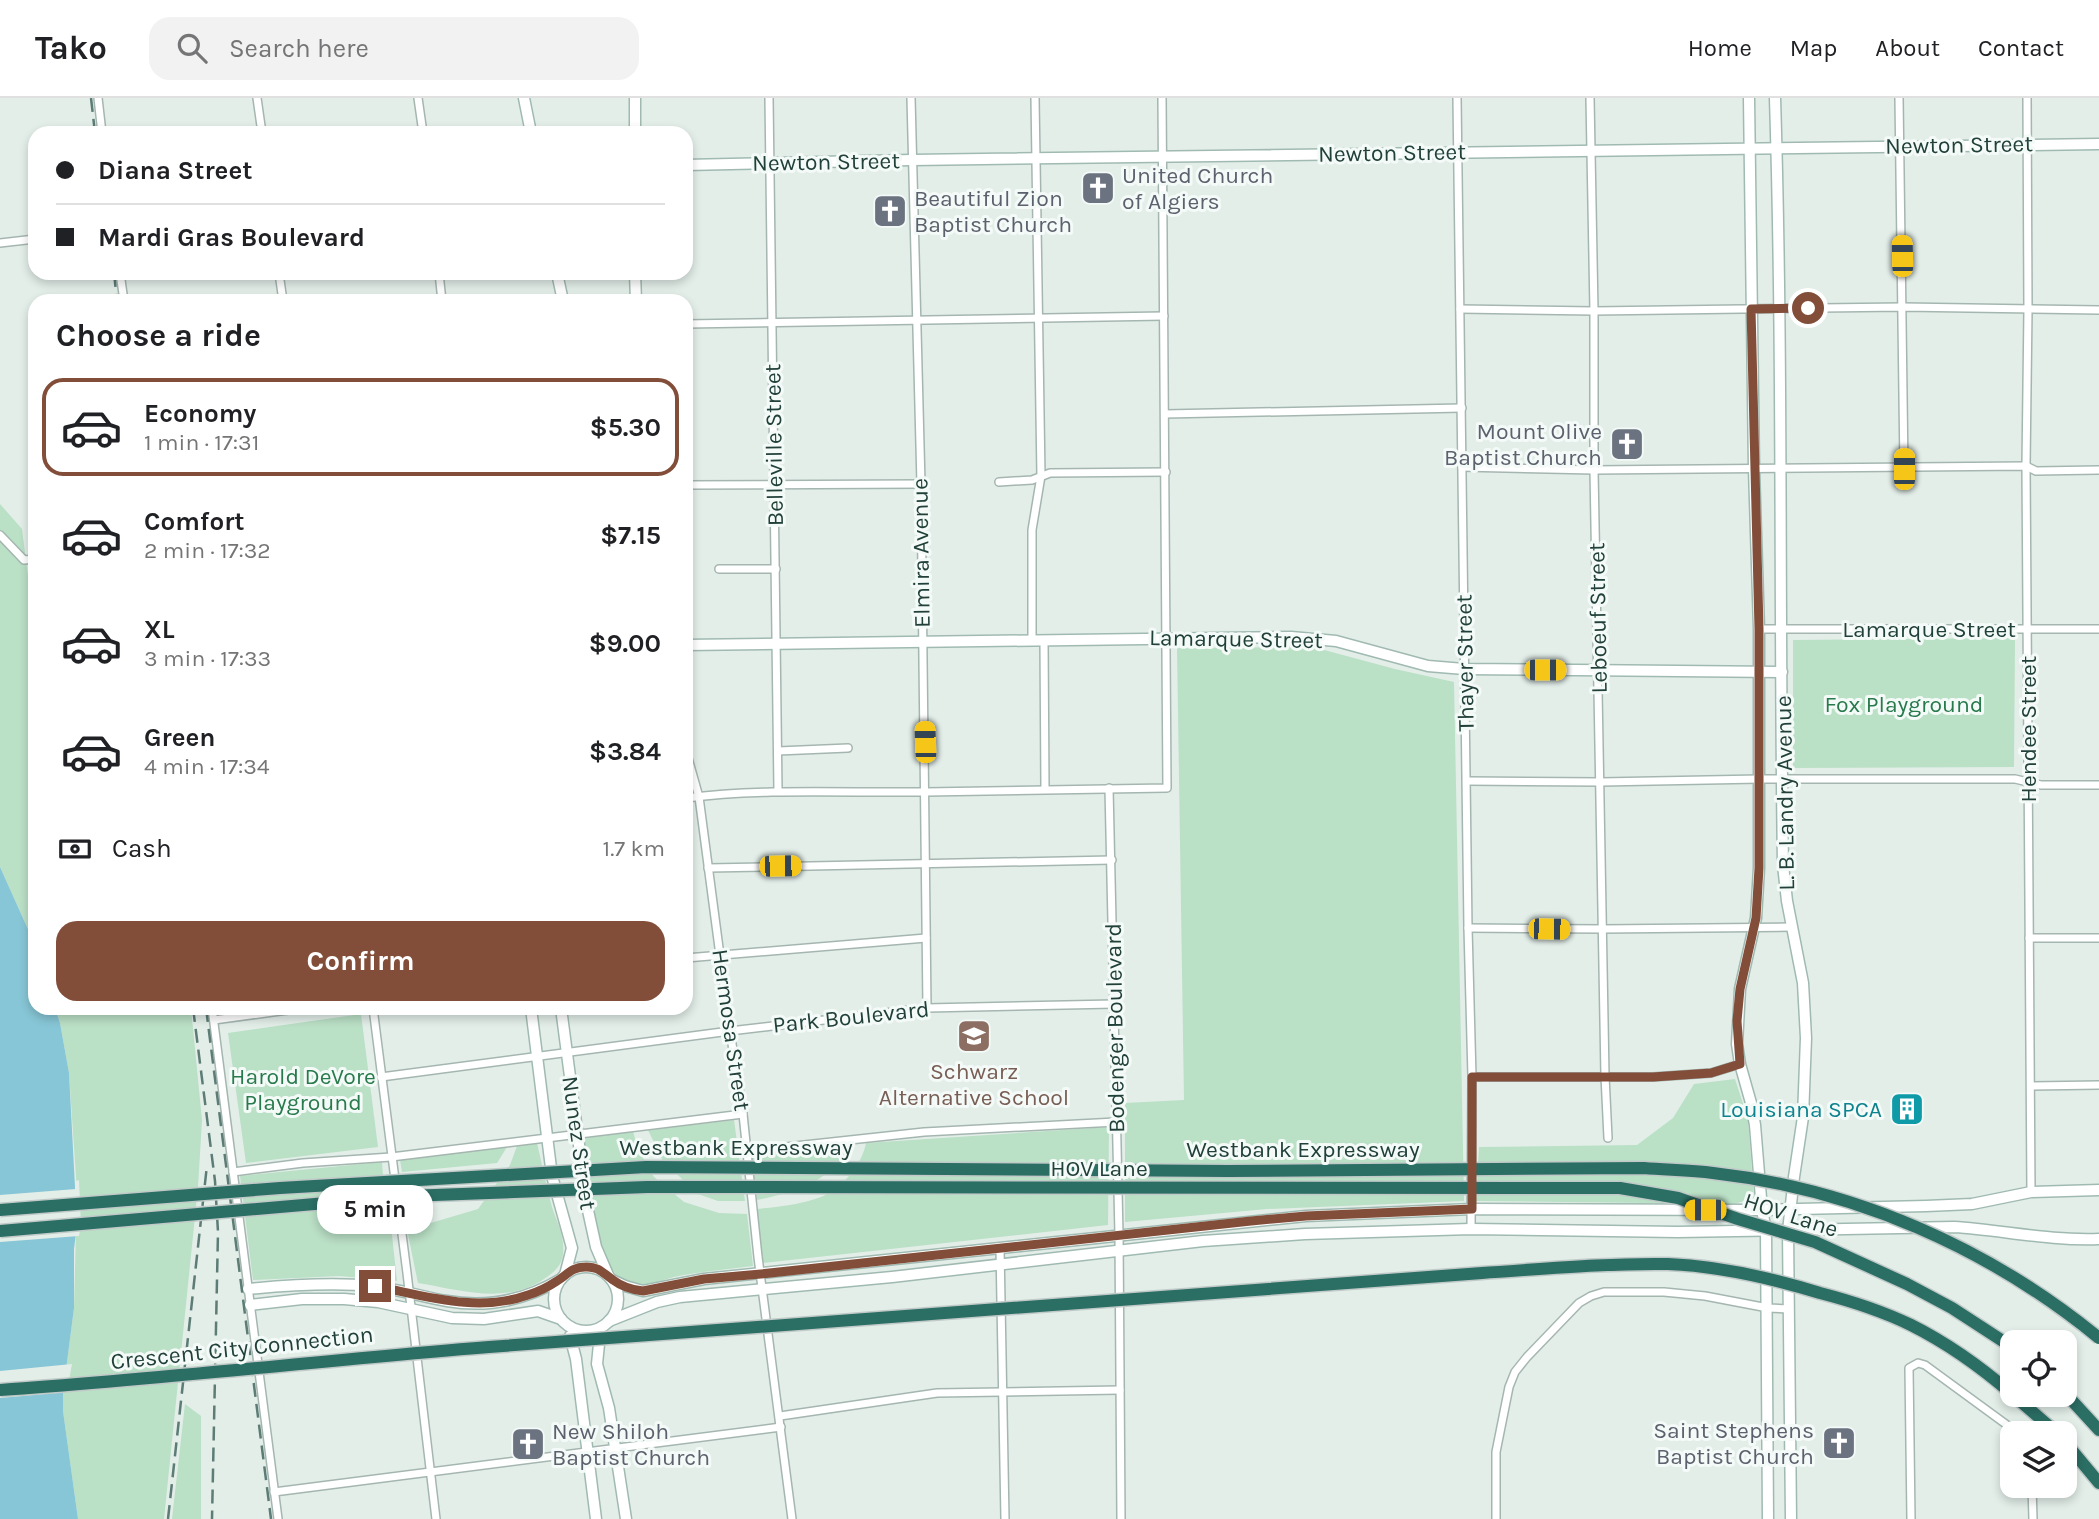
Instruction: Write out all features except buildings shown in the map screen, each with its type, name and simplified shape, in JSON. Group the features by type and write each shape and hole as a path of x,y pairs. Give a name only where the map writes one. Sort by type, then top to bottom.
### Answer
{"highway":[{"name":"Westbank Expressway","path":"0,1210 468,1176 646,1167 1228,1171 1644,1168 1712,1172 1779,1183 1841,1199 1899,1219 1940,1237 2031,1287 2099,1338"},
{"name":"HOV Lane","path":"0,1231 407,1196 647,1188 1620,1188 1678,1198 1815,1242 1907,1284 1952,1308 2000,1339"},
{"name":"Crescent City Connection","path":"0,1390 489,1347 1482,1273 1670,1264 1723,1269 1792,1284 1856,1303 1911,1325 1958,1353 2000,1384"},
{"path":"2077,1406 2099,1430"},
{"path":"2028,1407 2043,1421"},
{"path":"2077,1456 2096,1479 2099,1491"}],"street":[{"path":"98,98 101,126"},
{"path":"257,98 260,126"},
{"path":"418,98 422,126"},
{"path":"524,98 530,126"},
{"path":"635,98 635,126"},
{"name":"Belleville Street","path":"769,98 778,792"},
{"name":"Elmira Avenue","path":"911,98 921,484 927,1007"},
{"path":"1035,98 1041,476 1032,530 1045,789"},
{"path":"693,797 778,792 1167,788 1162,98"},
{"name":"Thayer Street","path":"1457,98 1472,1077 1471,1228"},
{"name":"Leboeuf Street","path":"1590,98 1594,470 1608,1138"},
{"name":"L. B. Landry Avenue","path":"1749,98 1759,629 1759,868 1754,928 1740,989 1737,1021 1740,1064 1755,1125 1766,1231 1768,1519"},
{"name":"L. B. Landry Avenue","path":"1775,98 1780,309 1783,865 1804,983 1806,1086 1788,1231 1791,1519"},
{"path":"1899,98 1904,469"},
{"name":"Hendee Street","path":"2027,98 2026,466 2031,1192"},
{"name":"Newton Street","path":"693,165 2099,144"},
{"path":"0,243 28,240"},
{"path":"1460,309 1594,312 1903,307 2099,310"},
{"path":"693,324 1164,316"},
{"path":"1165,414 1462,408"},
{"path":"1462,467 1594,470 2026,466 2036,471 2099,470"},
{"path":"999,482 1031,480 1050,473 1166,472"},
{"path":"693,485 921,484"},
{"path":"0,535 24,560 28,560"},
{"path":"719,569 776,569"},
{"name":"Lamarque Street","path":"1759,629 2099,629"},
{"name":"Lamarque Street","path":"693,645 1290,636 1335,641 1415,663 1464,669 1782,672"},
{"path":"778,751 848,748"},
{"name":"Hermosa Street","path":"693,776 699,797 748,1151 792,1519"},
{"path":"1467,782 2015,779 2041,785 2099,785"},
{"name":"Bodenger Boulevard","path":"1109,788 1119,1235 1121,1519"},
{"path":"708,868 1111,860"},
{"path":"1468,928 1792,926"},
{"path":"693,957 926,938"},
{"path":"2029,938 2099,938"},
{"name":"Park Boulevard","path":"381,1077 927,1007 1114,1004"},
{"path":"213,1015 278,1519"},
{"path":"214,1020 251,1015"},
{"path":"374,1015 436,1519"},
{"name":"Nunez Street","path":"532,1015 556,1191 572,1248 563,1277"},
{"name":"Nunez Street","path":"562,1015 589,1219 596,1247 610,1278"},
{"path":"1472,1077 1653,1077 1711,1073 1740,1064"},
{"path":"2032,1086 2099,1084"},
{"path":"233,1172 303,1163 391,1157 743,1114"},
{"path":"748,1151 923,1132 1116,1122"},
{"path":"248,1289 337,1284 375,1286 448,1301 492,1303 532,1294 573,1269 589,1267 599,1269 610,1278 643,1291 704,1279 1306,1216 1472,1209 1762,1210 1972,1204 2031,1192 2099,1190"},
{"path":"250,1305 302,1299 344,1299 378,1302 452,1318 484,1319 538,1311 582,1330 594,1330 639,1308 680,1297 1203,1241 1306,1234 1471,1228 1614,1232 1954,1227 1991,1229 2051,1239 2099,1239"},
{"path":"1000,1248 1005,1519"},
{"path":"563,1277 556,1288 554,1298 576,1359 596,1519"},
{"path":"610,1278 617,1289 618,1300 615,1311 599,1336 597,1364 609,1408 626,1519"},
{"path":"1496,1519 1496,1452 1509,1387 1515,1372 1527,1357 1579,1303 1604,1292 1664,1292 1789,1309"},
{"path":"1911,1519 1909,1367 1917,1363 1925,1365 2002,1421"},
{"path":"780,1416 937,1394 1120,1390"},
{"path":"274,1492 781,1427"},
{"path":"2032,1498 2033,1519"}],"green space":[{"path":"0,504 22,529 28,576 28,929 0,867"},
{"name":"Fox Playground","path":"2015,638 2014,767 1793,768 1793,640"},
{"path":"1313,647 1454,682 1464,1201 1267,1209 1125,1222 1125,1103 1184,1100 1177,648"},
{"path":"57,1015 192,1015 202,1120 198,1187 164,1519 78,1519 63,1411 74,1308 77,1192 69,1073"},
{"name":"Harold DeVore Playground","path":"361,1015 378,1147 246,1163 228,1033"},
{"path":"1735,1079 1748,1119 1754,1198 1734,1204 1476,1201 1479,1147 1637,1145 1673,1118 1694,1084"},
{"path":"734,1120 745,1201 718,1201 698,1194 663,1161 648,1130"},
{"path":"1109,1127 1108,1225 763,1263 757,1209 802,1203 827,1194 852,1173 866,1143"},
{"path":"633,1132 639,1151 654,1177 684,1202 719,1213 747,1214 753,1266 677,1276 640,1285 626,1283 615,1273 599,1239 583,1138"},
{"path":"537,1143 563,1241 561,1262 556,1269 529,1287 499,1294 466,1292 418,1283 407,1230 478,1209 510,1165 517,1146"},
{"path":"851,1145 834,1168 823,1176 798,1189 757,1200 751,1151"},
{"path":"507,1147 497,1163 402,1172 400,1160"},
{"path":"382,1162 383,1176 327,1181 333,1231 391,1226 397,1281 339,1276 253,1280 240,1176"},
{"path":"185,1404 201,1416 201,1519 172,1519"}],"water":[{"path":"0,867 28,929 28,1015 57,1015 69,1073 77,1225 74,1249 74,1308 63,1411 78,1519 0,1519"}],"pier":[{"path":"79,1180 79,1236 0,1242 0,1195 76,1189 76,1181"},
{"path":"72,1364 67,1392 0,1398 0,1371"}],"railway":[{"path":"91,98 94,126"},
{"path":"115,280 116,294"},
{"path":"194,1015 215,1181 218,1232 212,1519"},
{"path":"207,1015 271,1519"},
{"path":"168,1519 207,1165"}],"place":[{"name":"United Church of Algiers","path":"1098,188"},
{"name":"Beautiful Zion Baptist Church","path":"890,211"},
{"name":"Mount Olive Baptist Church","path":"1627,444"},
{"name":"Schwarz Alternative School","path":"974,1036"},
{"name":"Louisiana SPCA","path":"1907,1109"},
{"name":"Saint Stephens Baptist Church","path":"1839,1443"},
{"name":"New Shiloh Baptist Church","path":"528,1444"}],"route":[{"path":"375,1286 448,1301 501,1302 532,1294 561,1279 573,1269 584,1267 599,1269 612,1280 643,1291 704,1279 1251,1221 1472,1209 1472,1077 1653,1077 1711,1073 1740,1064 1737,1021 1740,989 1756,918 1759,868 1759,629 1751,309 1808,308"}]}
